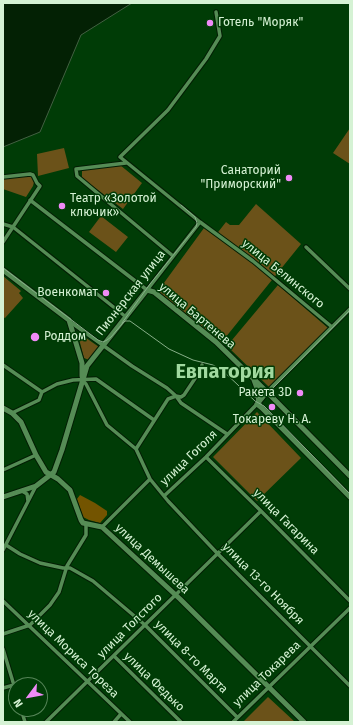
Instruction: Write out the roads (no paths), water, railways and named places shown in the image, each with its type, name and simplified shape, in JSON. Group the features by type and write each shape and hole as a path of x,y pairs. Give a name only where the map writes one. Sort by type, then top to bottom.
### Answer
{"street":[{"path":"200,222 120,157 168,110 206,59 220,36 216,12"},
{"path":"126,163 76,169 76,176 173,256"},
{"path":"3,177 30,174 33,175 40,186 3,242"},
{"name":"улица Бартенева","path":"30,200 147,290 154,292 208,335 350,476"},
{"name":"улица Белинского","path":"200,222 222,237 332,327"},
{"name":"Пионерская улица","path":"3,550 36,486 54,472 87,366 200,222"},
{"path":"3,224 13,227 126,317"},
{"path":"306,247 350,289"},
{"path":"3,270 103,346 166,388 176,396 181,403 228,434"},
{"path":"258,403 267,392 350,309"},
{"path":"69,320 82,363 82,380 86,384 107,425 136,448 150,479"},
{"path":"82,363 87,366"},
{"path":"3,365 42,392"},
{"path":"136,448 168,399 176,396 181,397 184,395 200,371 202,365"},
{"path":"12,413 39,400 42,392 57,384 96,379 154,420"},
{"path":"254,379 257,388 258,403 262,408 350,497"},
{"name":"улица Гоголя","path":"102,527 150,479 164,496 206,457 258,403"},
{"path":"3,408 12,413 21,422 36,455 46,472 70,490 81,520 86,524 86,535 67,568 59,592 50,606 30,625 3,634"},
{"path":"4,468 36,455"},
{"name":"улица Гагарина","path":"206,457 350,602"},
{"path":"3,497 19,490 36,486"},
{"path":"19,490 27,494 28,502"},
{"name":"улица 13-го Ноября","path":"164,496 217,553 350,686"},
{"name":"улица Толстого","path":"46,722 261,511"},
{"name":"улица Демышева","path":"86,524 102,527 176,595 304,722"},
{"name":"улица 8-го Марта","path":"6,545 32,560 54,566 70,568 93,581 145,625 237,718"},
{"name":"улица Мориса Тореза","path":"3,600 130,722"},
{"name":"улица Токарева","path":"232,722 350,608"},
{"path":"3,649 12,677"},
{"name":"улица Федько","path":"114,656 181,722"},
{"path":"114,722 122,714"}],"tram line":[{"path":"122,323 150,284 196,227 197,223 195,217 181,205"},
{"path":"3,268 98,340 103,342 107,340 125,321 130,321 169,349 193,360 213,365 222,370 255,401 264,406 350,494"},
{"path":"249,394 255,397 261,397 268,393 350,310"}],"place":[{"name":"Готель \"Моряк\"","path":"210,23"},
{"name":"Санаторий \"Приморский\"","path":"289,178"},
{"name":"Театр «Золотой ключик»","path":"62,206"},
{"name":"Военкомат","path":"106,293"},
{"name":"Роддом","path":"35,337"},
{"name":"Ракета 3D","path":"300,393"},
{"name":"Токареву Н. А.","path":"272,407"}],"district":[{"name":"Евпатория","path":"225,372"}]}
